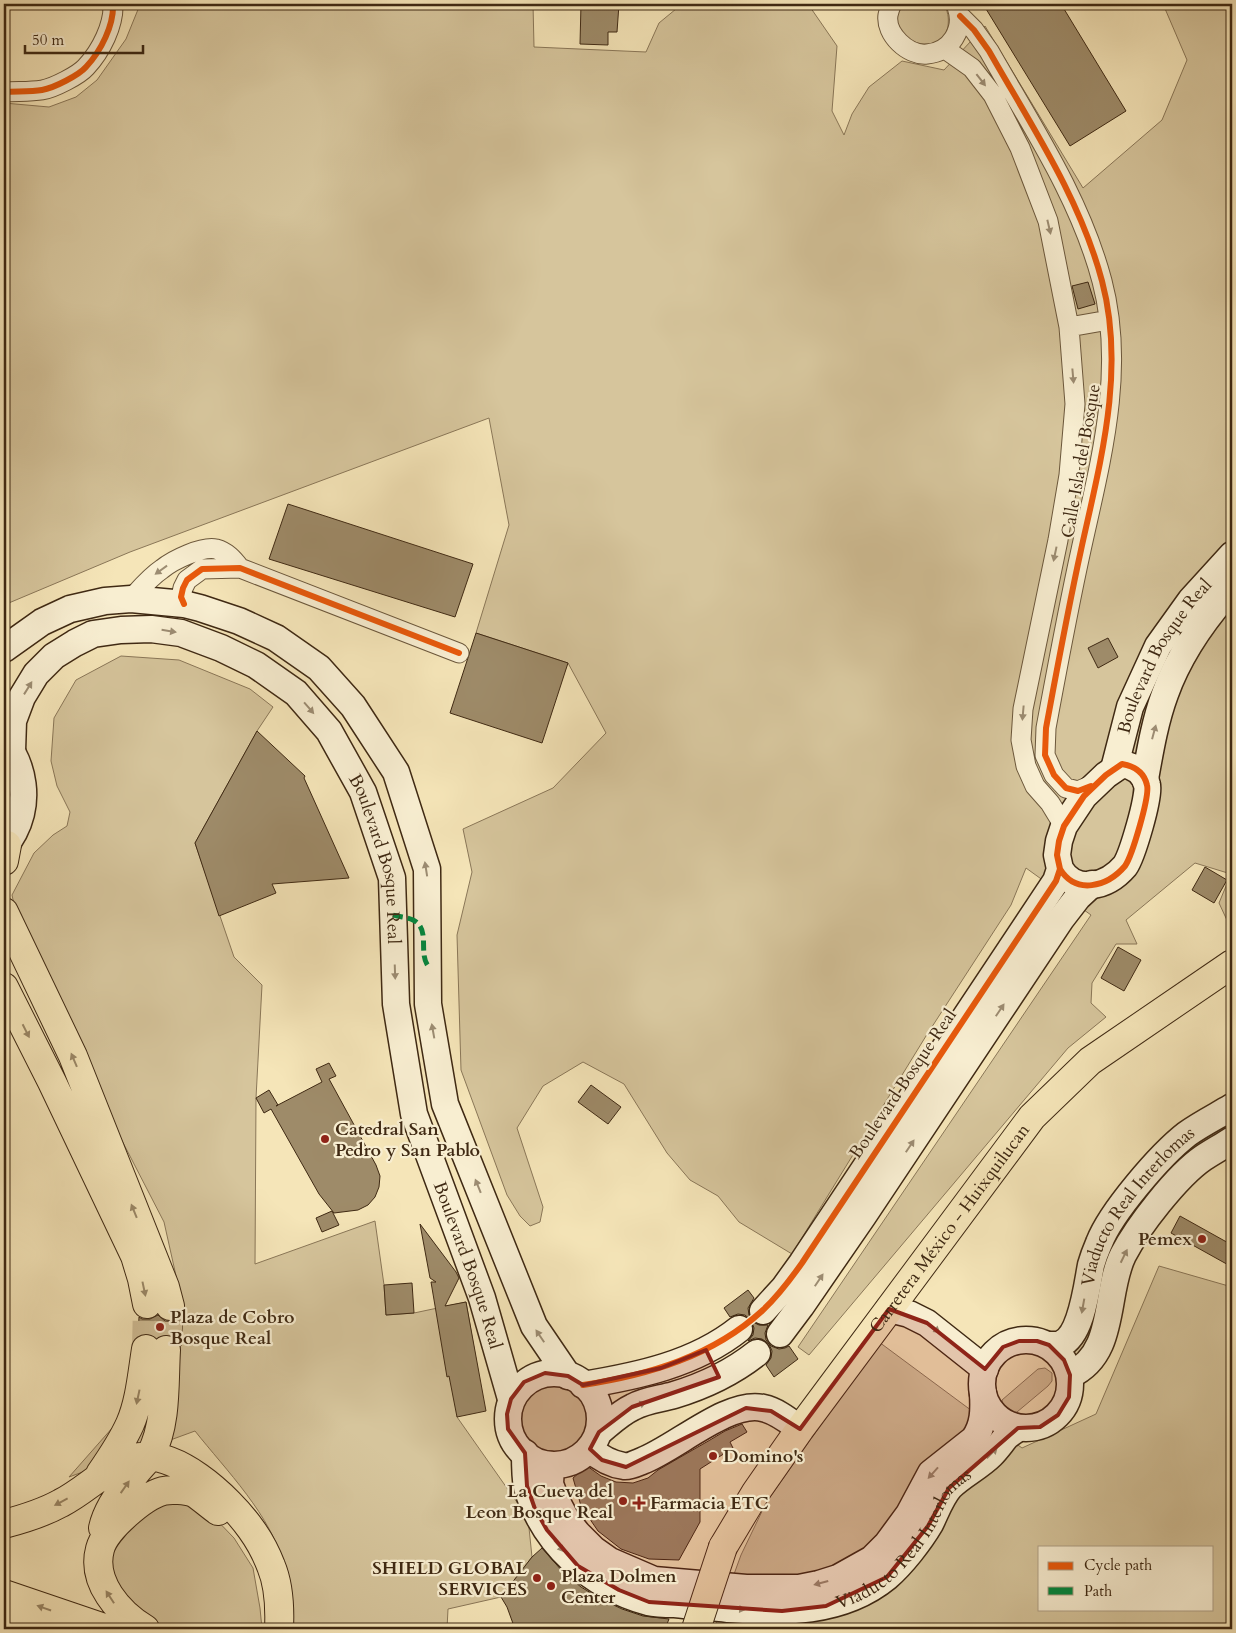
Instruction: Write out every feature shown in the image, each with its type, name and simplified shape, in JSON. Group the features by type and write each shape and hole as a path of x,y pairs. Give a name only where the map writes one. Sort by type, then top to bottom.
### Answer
{"main road":[{"name":"Boulevard Bosque Real","path":"1105,776 1130,707 1158,646 1191,600 1232,555"},
{"name":"Boulevard Bosque Real","path":"763,1310 793,1297 1078,897 1092,884 1103,883 1126,865 1134,844 1147,796 1148,786 1145,780 1152,740 1164,694 1198,630 1232,588"},
{"name":"Boulevard Bosque Real","path":"4,650 42,622 70,609 105,601 131,599 184,604 239,620 276,638 319,668 353,706 396,772 427,869 428,1004 445,1104 534,1326 575,1380"},
{"name":"Boulevard Bosque Real","path":"8,746 13,721 22,697 36,674 54,656 75,643 93,634 121,630 151,629 181,633 221,648 256,665 296,694 329,730 363,792 392,878 396,1004 414,1114 482,1298 511,1399"},
{"path":"5,851 18,824 24,800 22,776 8,746"},
{"path":"1092,884 1082,885 1073,882 1064,877 1060,869 1057,855 1064,826 1084,796 1105,776 1122,764 1133,766 1140,771 1145,780"},
{"name":"Boulevard Bosque Real","path":"780,1334 802,1264 1041,905 1056,881 1060,869"},
{"path":"4,912 73,1056 142,1252 142,1280 159,1305"},
{"name":"Carretera México - Huixquilucan","path":"696,1629 722,1547 756,1492 800,1429 1032,1117 1090,1061 1232,964"},
{"path":"35,978 4,989 142,1252"},
{"name":"Viaducto Real Interlomas","path":"1049,1345 1061,1344 1069,1337 1082,1316 1092,1263 1100,1240 1117,1213 1170,1148 1187,1134 1232,1107"},
{"name":"Viaducto Real Interlomas","path":"1070,1375 1081,1370 1093,1357 1106,1327 1116,1273 1123,1255 1143,1224 1164,1196 1188,1170 1202,1158 1232,1140"},
{"path":"889,1309 909,1314 928,1323 984,1381"},
{"path":"739,1329 706,1350 661,1368 620,1378 575,1380 545,1373 524,1382 511,1399 507,1414 508,1429 515,1444 538,1462 551,1465 566,1464 579,1459 618,1416 632,1407 642,1402 695,1388 719,1378 757,1352"},
{"path":"1019,1341 1037,1341 1049,1345 1064,1360 1070,1375 1069,1397 1058,1415 1040,1427 1018,1428 1002,1422 990,1409 984,1381 992,1356 1003,1347 1019,1341"},
{"path":"95,1481 121,1442 130,1423 156,1349 162,1410 156,1442 150,1456 132,1476 116,1499 104,1523 98,1562 102,1584 113,1602 133,1622 146,1629"},
{"path":"575,1380 594,1398 600,1415 595,1441 602,1460 626,1467 649,1458 730,1412 746,1408 771,1410 800,1429"},
{"name":"Viaducto Real Interlomas","path":"551,1465 550,1484 566,1519 593,1549 610,1561 654,1580 746,1588 799,1588 838,1578 855,1570 872,1559 886,1544 908,1514 931,1472 974,1439 979,1432 984,1409 984,1381"},
{"path":"162,1410 180,1451 192,1472"},
{"name":"Viaducto Real Interlomas","path":"525,1453 527,1486 535,1509 546,1530 578,1566 598,1580 649,1602 746,1610 803,1610 826,1606 860,1593 887,1577 904,1559 928,1526 949,1488 992,1454 1007,1436 1018,1428"},
{"path":"4,1524 22,1519 61,1503 118,1466 133,1459 150,1456 168,1461 192,1472 213,1489 250,1528 263,1548 272,1568 280,1605 279,1629"},
{"path":"100,1547 113,1528 129,1512 150,1497 164,1490 193,1493 227,1518 248,1540 261,1570 269,1608 268,1629"},
{"path":"4,1594 107,1629"}],"street":[{"path":"9,90 43,90 64,81 86,68 103,43 113,14 113,4"},
{"path":"892,4 888,16 893,35 907,49 926,54 945,49 958,35 958,10"},
{"name":"Calle Isla del Bosque","path":"958,10 988,51 1072,197 1102,282 1109,320 1112,367 1109,407 1046,728 1045,755 1054,775 1066,788 1078,792 1105,776"},
{"name":"Calle Isla del Bosque","path":"945,49 972,68 993,95 1020,148 1048,221 1069,327 1075,404 1069,475 1058,540 1023,708 1021,740 1026,766 1035,786 1050,803 1064,826"},
{"path":"1069,327 1109,320"},
{"path":"131,599 163,568 199,550 214,549 229,555 240,568"},
{"path":"184,604 181,597 187,580 202,569 240,568 459,653"},
{"path":"706,1350 719,1378"}],"highlighted area":[{"path":"889,1309 927,1323 985,1369 1003,1347 1019,1341 1037,1341 1049,1345 1064,1360 1070,1375 1069,1397 1058,1415 1040,1427 1018,1428 949,1488 928,1526 887,1577 826,1606 782,1611 649,1602 619,1590 578,1566 547,1530 535,1509 527,1486 525,1453 508,1429 507,1414 511,1399 524,1382 545,1373 568,1376 583,1385 661,1368 706,1350 719,1377 632,1407 599,1432 590,1449 602,1460 626,1467 746,1408 771,1411 800,1429"}],"shaded area":[{"path":"158,4 533,4 534,47 646,52 659,23 682,4 808,4 837,46 832,111 844,135 852,114 869,87 902,61 944,70 985,26 1083,188 1162,120 1187,60 1163,4 1232,4 1232,931 1219,903 1231,874 1195,863 1126,920 1137,944 1116,944 1092,983 1091,1003 1106,1017 1068,1048 809,1355 798,1347 1091,915 1026,868 1011,905 926,1036 792,1254 739,1222 718,1196 690,1180 667,1153 624,1084 583,1062 543,1086 517,1128 543,1207 540,1222 530,1226 520,1216 507,1195 461,1070 457,935 472,872 463,829 553,788 606,733 568,663 476,633 509,525 489,418 130,552 4,605 4,103 49,107 76,97 97,80 126,39 139,7"},
{"path":"902,4 943,4 947,11 948,26 943,37 935,43 925,44 914,42 905,36 899,27 897,16"},
{"path":"121,656 179,660 250,689 273,707 257,731 195,843 234,957 262,985 256,1098 255,1264 375,1221 384,1285 386,1315 414,1313 466,1302 478,1371 457,1417 528,1518 532,1557 501,1597 448,1609 447,1629 291,1629 287,1589 278,1547 259,1512 195,1431 69,1477 180,1351 183,1307 164,1222 23,945 12,895 34,853 53,835 67,826 70,812 57,786 51,761 54,718 76,680"},
{"path":"1232,1122 1232,1129 1183,1162 1099,1324 1074,1362 1070,1356 1080,1347 1091,1326 1104,1266 1110,1250 1129,1217 1154,1185 1180,1157 1202,1139"},
{"path":"1159,1266 1232,1287 1232,1629 714,1629 741,1555 766,1503 879,1342 1022,1448 1096,1414"},
{"path":"1045,1368 1052,1373 1052,1381 1048,1386 1017,1412 1009,1413 1003,1408 1002,1400 1038,1369"},
{"path":"546,1382 561,1383 573,1387 584,1397 592,1419 589,1434 576,1450 561,1457 545,1456 531,1448 520,1436 515,1421 517,1405 529,1389"},
{"path":"168,1497 209,1512 234,1538 253,1568 262,1629 170,1629 137,1614 106,1563 107,1548"}],"building":[{"path":"581,4 619,4 617,32 608,32 608,45 580,44"},
{"path":"983,4 1061,4 1126,111 1070,146"},
{"path":"1088,282 1095,304 1078,309 1072,286"},
{"path":"288,504 473,564 455,617 269,559"},
{"path":"476,633 568,663 542,743 450,713"},
{"path":"1108,638 1118,657 1098,668 1088,648"},
{"path":"257,731 305,776 304,778 349,878 272,884 276,893 219,916 195,843"},
{"path":"1205,867 1227,880 1214,903 1192,890"},
{"path":"1118,947 1141,960 1124,991 1101,978"},
{"name":"Catedral San Pedro y San Pablo","path":"329,1063 336,1076 329,1079 376,1165 380,1176 379,1187 375,1197 368,1205 358,1210 334,1213 319,1194 271,1109 264,1113 256,1098 269,1090 278,1105 322,1082 316,1069"},
{"path":"591,1085 621,1107 608,1124 578,1102"},
{"path":"332,1211 339,1225 322,1232 316,1218"},
{"name":"Pemex","path":"1180,1216 1232,1245 1232,1267 1171,1233"},
{"path":"420,1224 459,1278 445,1306 466,1302 486,1411 457,1417 449,1376 447,1377 431,1282 436,1282 430,1278"},
{"path":"412,1283 414,1313 386,1315 384,1285"},
{"path":"748,1290 754,1298 748,1308 749,1315 753,1322 759,1325 768,1325 765,1333 766,1340 771,1346 779,1349 789,1346 798,1359 774,1377 766,1365 771,1358 772,1351 769,1344 762,1339 755,1338 748,1341 753,1335 754,1328 751,1320 745,1315 738,1314 730,1317 724,1308"},
{"path":"183,1314 181,1346 175,1337 167,1334 157,1338 148,1334 138,1336 139,1317 150,1319 158,1315 165,1321 173,1321"},
{"path":"742,1424 747,1432 730,1442 733,1448 700,1469 700,1522 679,1560 649,1559 621,1549 598,1531 581,1506 573,1478 587,1466 601,1476 616,1482 633,1483 648,1478 658,1470 725,1431"},
{"name":"Plaza Dolmen Center","path":"542,1548 563,1572 581,1587 622,1609 643,1616 669,1619 665,1629 515,1629 501,1597 532,1557"}],"tunnel":[{"path":"146,1349 147,1304"},
{"path":"166,1350 170,1306"}],"marked path":[{"path":"393,915 411,919 422,929 424,954 428,966"}],"cycle path":[{"path":"4,92 47,89 66,81 83,70 92,61 109,29 113,4"},
{"path":"960,16 974,30 989,51 1068,191 1093,250 1109,315 1112,349 1108,417 1046,728 1045,755 1054,775 1066,788 1078,791 1091,786"},
{"path":"184,604 181,597 187,580 202,569 240,568 459,653"},
{"path":"583,1385 632,1376 679,1361 723,1340 744,1326 774,1299 802,1263 1056,881 1060,869 1057,855 1059,841 1064,826 1084,796 1106,775 1122,764 1138,770 1146,780 1146,801 1132,851 1125,866 1110,879 1092,885 1074,882 1060,869"}],"place":[{"name":"Catedral San Pedro y San Pablo","path":"325,1139"},
{"name":"Pemex","path":"1202,1239"},
{"name":"Plaza de Cobro Bosque Real","path":"160,1327"},
{"name":"Domino's","path":"713,1456"},
{"name":"La Cueva del Leon Bosque Real","path":"623,1501"},
{"name":"Farmacia ETC","path":"639,1503"},
{"name":"SHIELD GLOBAL SERVICES","path":"537,1578"},
{"name":"Plaza Dolmen Center","path":"551,1586"}]}
